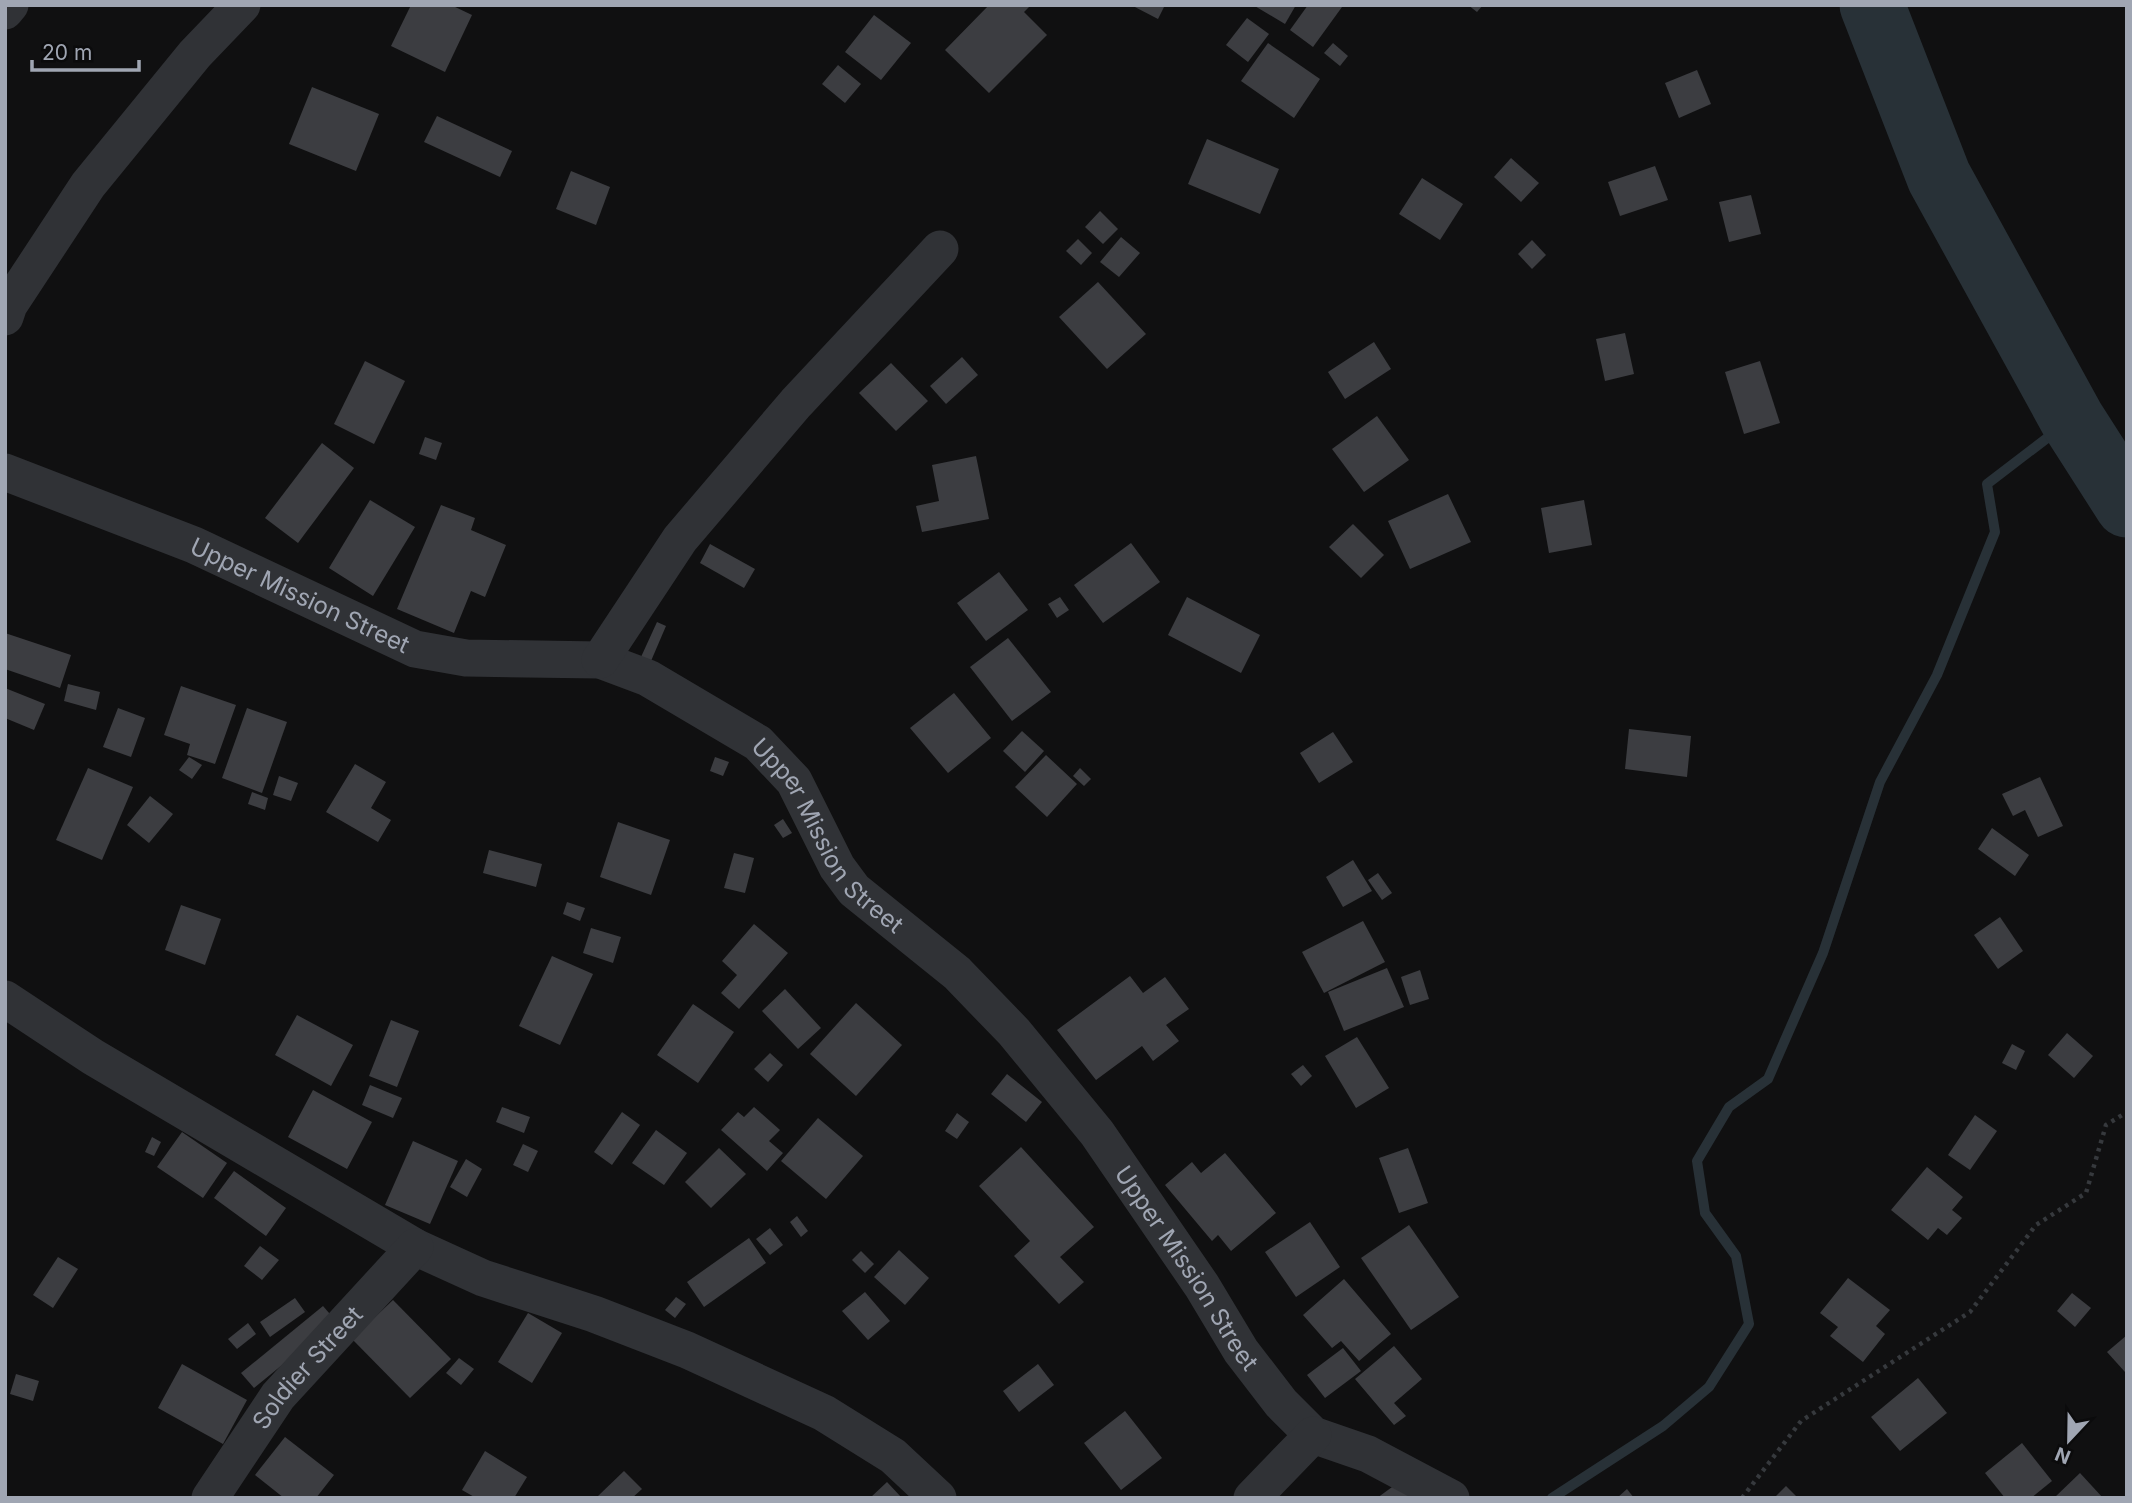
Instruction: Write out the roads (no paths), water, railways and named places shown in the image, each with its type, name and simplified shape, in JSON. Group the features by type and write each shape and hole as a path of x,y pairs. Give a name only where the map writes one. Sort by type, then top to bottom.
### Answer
{"street":[{"path":"5,11 10,5"},
{"path":"5,317 9,305 88,185 195,54 242,5"},
{"path":"600,660 680,539 796,403 940,249"},
{"name":"Upper Mission Street","path":"5,472 194,545 415,649 466,658 600,660 648,678 758,743 794,781 837,867 855,890 957,973 1014,1032 1097,1133 1202,1286 1241,1351 1281,1403 1313,1435 1368,1454 1451,1498"},
{"path":"5,999 93,1057 415,1247 483,1278 594,1314 688,1350 824,1412 893,1456 938,1498"},
{"name":"Soldier Street","path":"210,1498 278,1396 415,1247"},
{"path":"1252,1498 1313,1435"}],"waterway":[{"path":"1872,5 1939,177 2072,419 2127,505"},
{"path":"1552,1498 1663,1426 1709,1387 1749,1324 1736,1256 1705,1213 1697,1161 1729,1107 1768,1079 1823,953 1880,782 1937,675 1995,532 1987,484 2072,419"}]}
